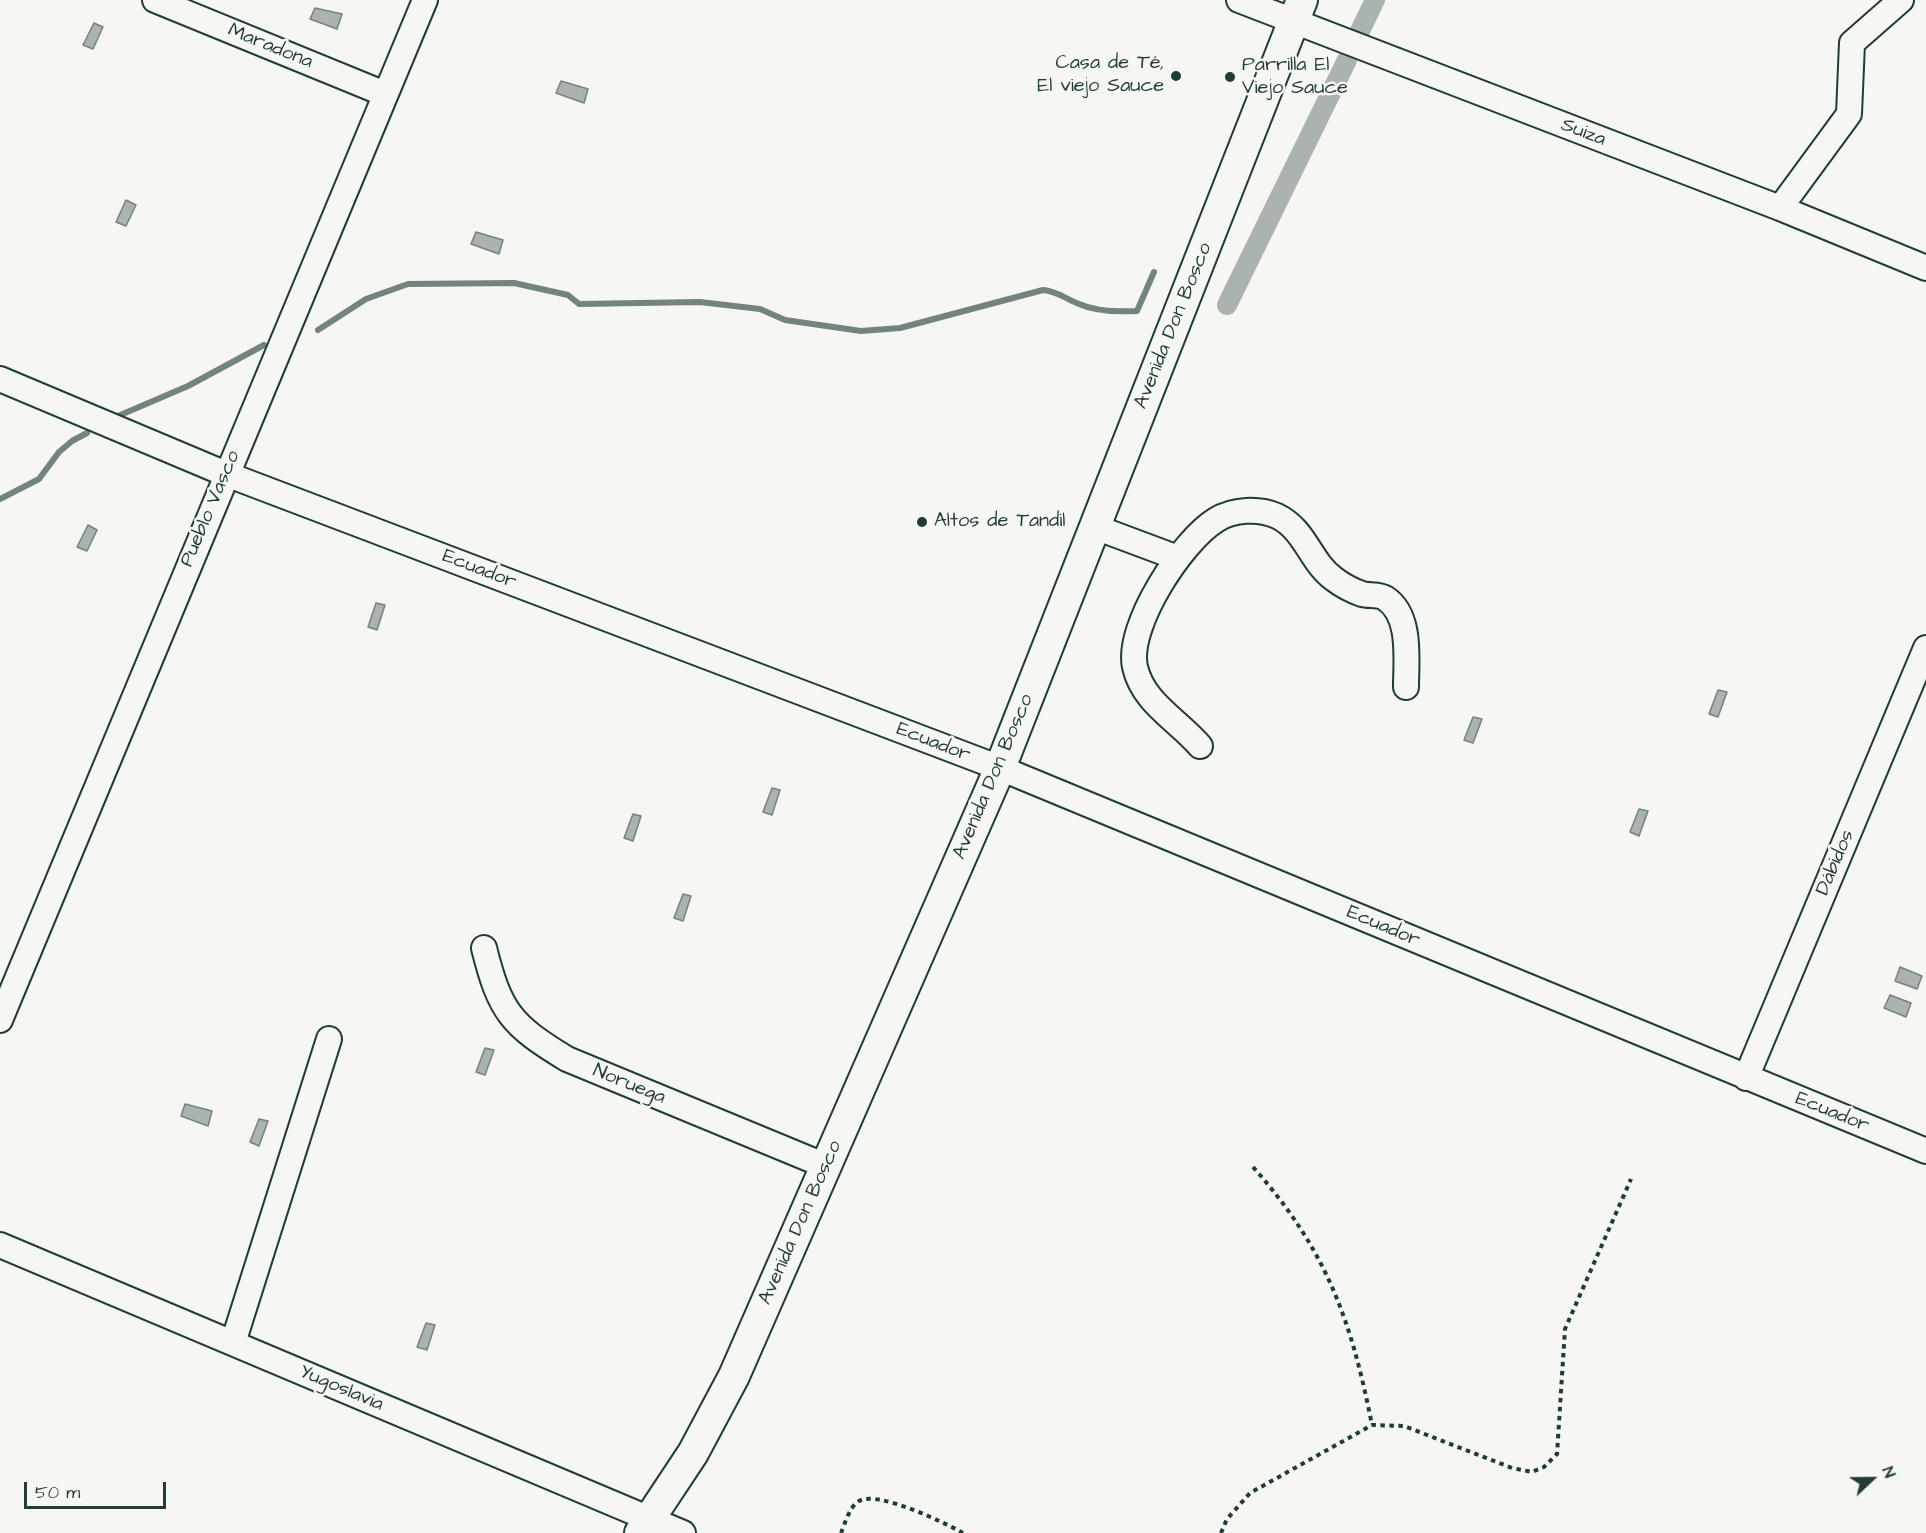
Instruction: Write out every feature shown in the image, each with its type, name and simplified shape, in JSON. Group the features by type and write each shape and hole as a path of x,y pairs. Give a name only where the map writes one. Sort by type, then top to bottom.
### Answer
{"main road":[{"name":"Avenida Don Bosco","path":"644,1526 693,1453 734,1376 1000,768 1298,11"}],"street":[{"name":"Maradona","path":"155,0 385,94"},
{"name":"Pueblo Vasco","path":"0,1020 425,0"},
{"name":"Suiza","path":"1239,0 1298,11 1926,268"},
{"path":"1780,208 1849,114 1851,43 1901,0"},
{"name":"Ecuador","path":"0,379 226,474 1000,768 1926,1151"},
{"path":"1200,747 1142,688 1135,665 1134,646 1144,621 1186,546 1216,519 1238,512 1257,510 1278,516 1297,530 1320,569 1339,583 1362,594 1384,597 1396,609 1404,627 1406,687"},
{"path":"1095,527 1178,558"},
{"name":"Dábidos","path":"1746,1078 1926,648"},
{"name":"Noruega","path":"484,948 494,989 515,1023 536,1040 567,1059 826,1166"},
{"path":"233,1343 329,1039"},
{"name":"Yugoslavia","path":"0,1245 233,1343 644,1526 683,1533"}],"path":[{"path":"1253,1167 1285,1202 1318,1253 1346,1320 1362,1375 1372,1425"},
{"path":"1221,1533 1227,1519 1250,1493 1372,1425 1404,1426 1512,1468 1532,1472 1544,1467 1557,1454 1565,1329 1631,1179"},
{"path":"841,1533 852,1509 859,1501 874,1498 899,1505 963,1533"}],"shaded area":[{"path":"315,8 342,14 337,29 310,19"},
{"path":"94,23 103,27 93,49 83,45"},
{"path":"561,81 588,89 584,103 556,93"},
{"path":"126,200 136,205 126,226 116,222"},
{"path":"476,232 503,240 499,254 471,244"},
{"path":"88,525 97,530 87,551 77,547"},
{"path":"376,603 385,605 377,630 368,627"},
{"path":"1718,690 1727,692 1718,717 1709,714"},
{"path":"1473,717 1482,719 1473,743 1464,740"},
{"path":"772,788 780,790 772,815 763,812"},
{"path":"1639,809 1648,811 1639,836 1630,832"},
{"path":"633,814 641,816 633,841 624,838"},
{"path":"683,894 691,896 683,921 674,918"},
{"path":"1900,967 1922,976 1917,989 1895,981"},
{"path":"1890,995 1911,1003 1906,1017 1884,1008"},
{"path":"485,1048 494,1050 485,1075 476,1072"},
{"path":"185,1104 212,1111 208,1126 181,1116"},
{"path":"259,1119 268,1121 259,1146 250,1142"},
{"path":"426,1323 435,1325 427,1350 417,1347"}],"waterway":[{"path":"1360,31 1375,0"},
{"path":"1227,305 1347,60"},
{"path":"318,330 366,299 408,284 514,283 568,295 579,304 700,302 760,309 785,320 861,331 900,328 1043,290 1093,309 1137,311 1154,272"},
{"path":"118,416 188,386 264,345"},
{"path":"0,499 39,479 59,452 72,441 87,433"}],"place":[{"name":"Casa de Té, El viejo Sauce","path":"1176,76"},
{"name":"Parrilla El Viejo Sauce","path":"1230,77"},
{"name":"Altos de Tandil","path":"922,522"}]}
